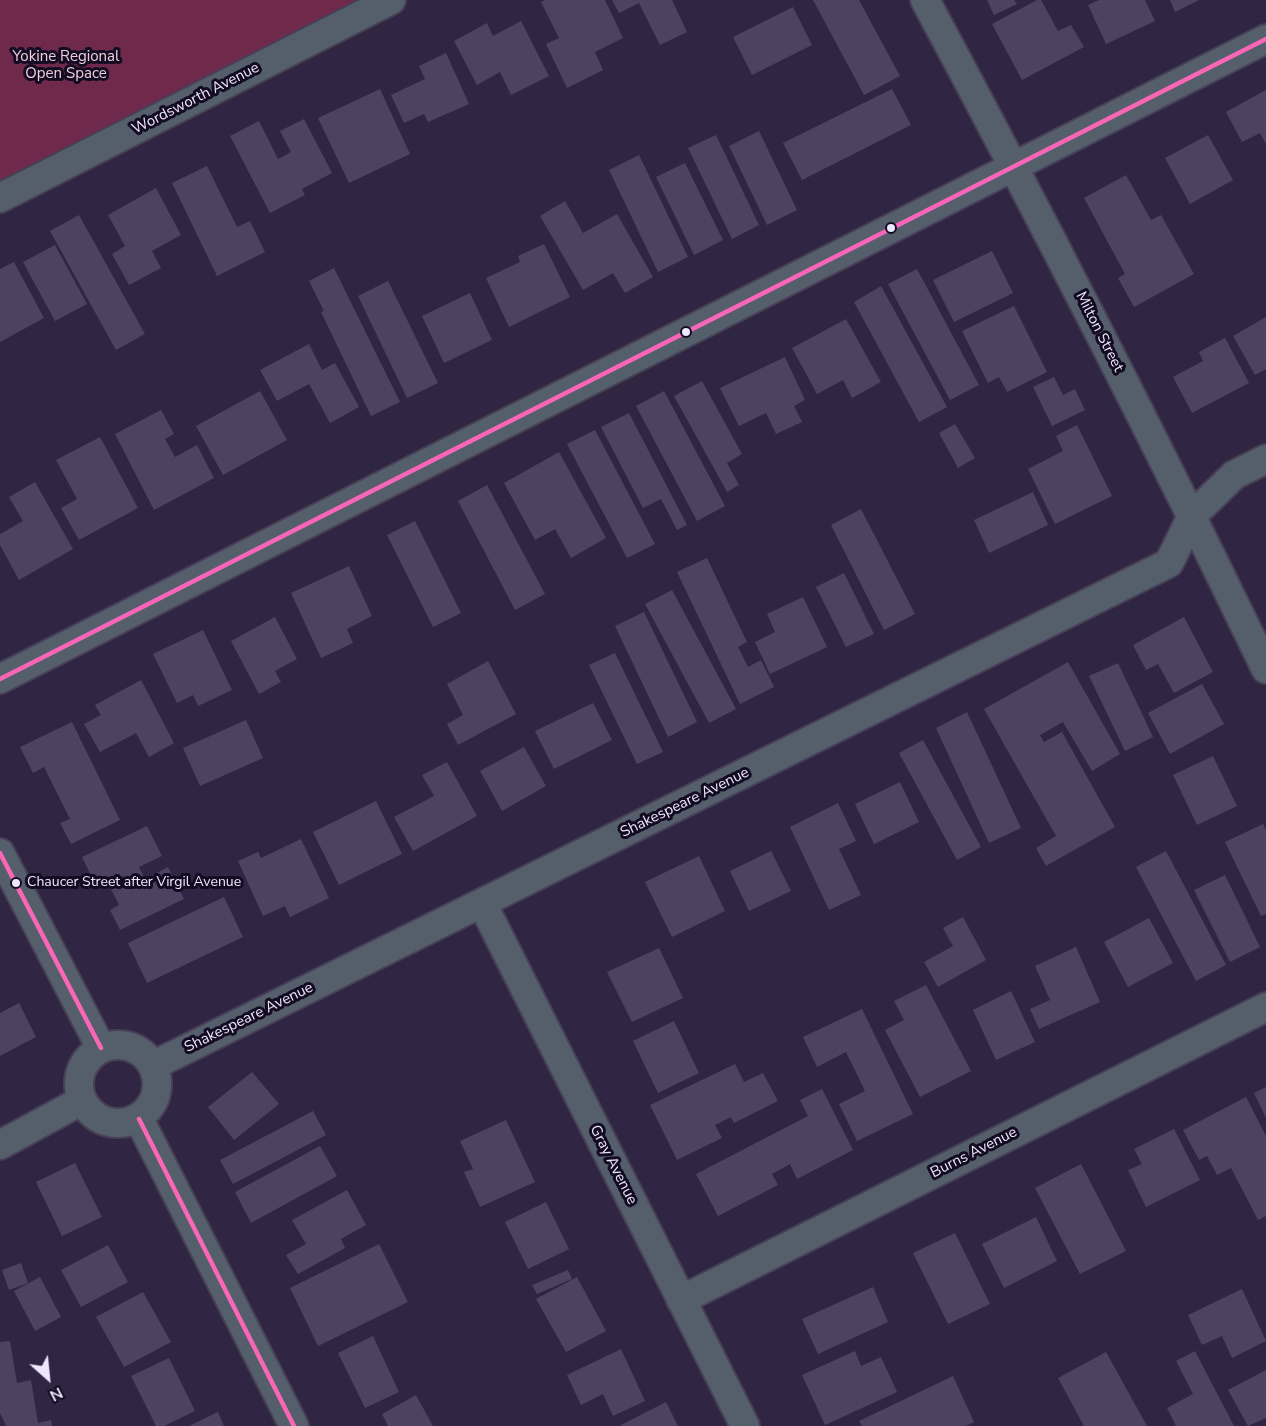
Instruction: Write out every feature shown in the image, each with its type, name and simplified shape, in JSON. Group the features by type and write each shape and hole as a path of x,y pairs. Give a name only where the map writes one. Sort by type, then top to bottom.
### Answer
{"street":[{"name":"Wordsworth Avenue","path":"0,198 391,0"},
{"name":"Milton Street","path":"925,0 1013,165 1192,516 1266,669"},
{"path":"0,679 1266,39"},
{"name":"Shakespeare Avenue","path":"154,1065 1169,563 1192,516 1234,475 1266,459"},
{"path":"0,853 101,1047"},
{"name":"Gray Avenue","path":"482,903 745,1426"},
{"name":"Burns Avenue","path":"681,1300 1266,1007"},
{"path":"121,1044 140,1050 154,1065 159,1084 153,1104 139,1119 117,1125 96,1118 81,1101 78,1080 86,1061 101,1047 121,1044"},
{"path":"0,1145 81,1101"},
{"path":"139,1119 294,1426"}],"green space":[{"name":"Yokine Regional Open Space","path":"0,0 391,0 0,198"}],"building":[{"path":"545,0 605,0 623,38 595,52 603,70 567,88 546,44 559,38 541,2"},
{"path":"612,0 672,0 687,32 660,45 639,3 619,13"},
{"path":"813,0 859,0 900,76 864,95"},
{"path":"987,0 1014,0 1017,4 994,15"},
{"path":"1041,0 1058,31 1071,25 1084,47 1022,80 992,24"},
{"path":"1099,0 1145,0 1155,21 1106,44 1088,5"},
{"path":"1170,0 1199,0 1175,12"},
{"path":"793,7 812,45 752,75 733,37"},
{"path":"521,21 549,76 511,95 500,72 477,85 454,41 487,23 493,36"},
{"path":"446,53 469,104 428,122 424,114 404,123 391,95 425,79 419,66"},
{"path":"380,89 410,154 349,183 318,118"},
{"path":"892,89 911,125 802,180 783,143"},
{"path":"1266,90 1266,144 1260,133 1242,142 1226,112"},
{"path":"304,119 332,173 302,189 305,195 270,213 230,136 259,121 278,159 291,152 280,131"},
{"path":"759,131 797,210 767,225 729,146"},
{"path":"716,135 759,225 732,239 688,148"},
{"path":"1208,135 1233,180 1190,204 1165,158"},
{"path":"639,155 688,257 658,272 609,170"},
{"path":"685,163 723,240 694,255 656,177"},
{"path":"207,166 237,227 250,221 265,252 217,276 172,183"},
{"path":"1126,175 1151,220 1161,215 1194,274 1134,307 1118,278 1125,274 1084,198"},
{"path":"156,188 181,235 152,251 161,268 129,285 112,254 125,246 108,215"},
{"path":"565,201 583,233 617,214 653,277 625,293 613,273 583,290 540,216"},
{"path":"79,215 145,334 116,350 50,231"},
{"path":"544,244 570,297 509,327 486,278 520,262 518,256"},
{"path":"55,245 87,304 55,321 23,262"},
{"path":"992,251 1013,293 954,322 933,280"},
{"path":"14,262 44,318 0,342 0,269"},
{"path":"334,268 400,402 371,416 321,312 324,311 309,281"},
{"path":"917,269 979,385 950,400 888,284"},
{"path":"388,281 438,383 407,398 358,296"},
{"path":"881,286 947,407 919,422 854,302"},
{"path":"470,293 492,340 444,363 422,316"},
{"path":"1014,306 1047,372 1007,392 999,377 988,383 962,331"},
{"path":"1266,317 1266,369 1255,375 1233,336"},
{"path":"846,319 881,382 852,398 843,380 817,394 792,348"},
{"path":"1225,338 1249,383 1192,413 1173,377 1203,361 1199,352"},
{"path":"309,344 322,370 335,363 359,407 330,423 309,384 277,401 260,370"},
{"path":"785,357 805,400 794,406 802,422 776,434 766,413 739,426 720,388"},
{"path":"1054,377 1063,395 1075,389 1085,410 1052,426 1033,387"},
{"path":"702,381 742,454 727,463 739,485 727,492 674,396"},
{"path":"260,391 287,440 223,475 196,426"},
{"path":"664,391 725,506 697,521 636,406"},
{"path":"161,410 174,434 165,439 175,457 197,445 214,478 154,510 115,434"},
{"path":"629,413 687,525 677,530 661,499 643,508 601,427"},
{"path":"955,424 975,458 958,468 939,433"},
{"path":"1077,425 1112,496 1055,524 1028,469 1063,451 1056,436"},
{"path":"595,430 655,544 627,558 567,444"},
{"path":"100,437 138,508 79,540 61,508 77,499 56,460"},
{"path":"559,452 606,538 571,558 555,529 535,540 504,483"},
{"path":"35,482 73,549 19,580 0,545 0,534 23,521 9,497"},
{"path":"487,485 545,594 515,610 458,501"},
{"path":"1033,492 1048,525 989,553 974,520"},
{"path":"861,509 915,614 884,630 831,525"},
{"path":"415,521 461,613 433,627 387,535"},
{"path":"707,558 747,642 738,647 748,667 761,660 774,687 740,704 677,572"},
{"path":"349,566 372,616 347,629 353,643 321,658 291,593"},
{"path":"844,573 874,634 846,647 816,587"},
{"path":"672,590 736,709 709,723 645,604"},
{"path":"803,597 827,647 770,674 755,642 775,632 767,614"},
{"path":"644,612 697,722 668,737 615,626"},
{"path":"275,617 297,659 275,671 281,682 259,694 231,641"},
{"path":"1184,617 1213,672 1174,693 1158,664 1146,670 1133,645"},
{"path":"203,630 232,690 198,706 193,695 177,703 153,654"},
{"path":"615,653 663,752 637,764 589,665"},
{"path":"488,661 516,714 458,745 447,724 463,715 447,684"},
{"path":"1068,662 1120,754 1092,771 1063,722 1040,735 1044,742 1062,732 1115,827 1046,866 1036,848 1056,836 984,709"},
{"path":"1118,663 1153,737 1125,751 1089,676"},
{"path":"141,680 174,743 149,757 136,733 100,752 84,724 101,715 95,705"},
{"path":"1202,684 1224,724 1170,754 1148,713"},
{"path":"593,703 612,740 554,769 535,731"},
{"path":"967,712 1021,828 989,843 936,728"},
{"path":"246,720 263,758 200,786 183,748"},
{"path":"72,722 120,820 71,844 60,823 70,819 44,767 33,773 20,747"},
{"path":"923,740 981,847 957,860 899,753"},
{"path":"524,747 546,786 502,811 480,771"},
{"path":"1213,756 1237,806 1197,825 1173,775"},
{"path":"447,762 477,816 413,851 394,817 434,796 422,775"},
{"path":"900,782 919,822 874,844 855,804"},
{"path":"376,801 402,854 339,885 313,832"},
{"path":"838,803 856,841 839,849 861,895 829,910 790,827"},
{"path":"1263,824 1266,830 1266,914 1261,916 1225,842"},
{"path":"147,826 162,856 139,867 145,879 168,867 184,899 120,930 110,910 119,905 105,877 94,882 82,857"},
{"path":"301,839 329,898 290,917 285,906 263,916 238,861 258,852 261,858"},
{"path":"771,851 791,891 749,911 730,871"},
{"path":"1166,851 1226,965 1196,981 1136,867"},
{"path":"699,856 725,911 672,937 645,882"},
{"path":"1225,875 1260,947 1230,962 1194,890"},
{"path":"224,897 243,937 147,983 128,943"},
{"path":"963,917 986,960 938,987 924,962 953,946 943,928"},
{"path":"1149,918 1173,963 1128,987 1104,942"},
{"path":"1076,947 1100,1002 1039,1029 1030,1009 1050,1000 1035,966"},
{"path":"659,948 683,998 632,1022 607,972"},
{"path":"926,985 971,1071 920,1097 885,1030 904,1020 894,1001"},
{"path":"1011,991 1035,1042 996,1060 973,1010"},
{"path":"19,1003 36,1037 0,1056 0,1013"},
{"path":"862,1009 913,1114 857,1141 839,1104 865,1091 846,1052 817,1067 803,1037"},
{"path":"674,1021 699,1073 658,1093 633,1041"},
{"path":"735,1064 744,1082 763,1073 778,1101 734,1123 731,1117 715,1125 722,1138 677,1160 650,1105"},
{"path":"252,1072 279,1104 234,1140 208,1107"},
{"path":"1266,1087 1266,1118 1254,1093"},
{"path":"822,1089 853,1150 797,1179 790,1164 772,1174 778,1185 718,1216 696,1174 808,1116 800,1100"},
{"path":"1246,1097 1266,1136 1266,1216 1258,1220 1231,1168 1217,1175 1207,1156 1199,1160 1183,1130"},
{"path":"313,1111 326,1135 233,1184 220,1160"},
{"path":"506,1120 535,1182 480,1207 464,1172 473,1169 460,1141"},
{"path":"1174,1129 1200,1180 1146,1207 1128,1170 1142,1164 1134,1149"},
{"path":"320,1146 337,1176 251,1223 235,1192"},
{"path":"75,1163 102,1217 62,1236 36,1182"},
{"path":"1081,1164 1126,1251 1080,1274 1035,1188"},
{"path":"347,1190 366,1225 341,1239 345,1248 298,1274 286,1255 306,1244 292,1220"},
{"path":"546,1202 569,1249 528,1269 505,1222"},
{"path":"1036,1217 1057,1261 1004,1288 982,1244"},
{"path":"955,1233 990,1304 948,1324 913,1253"},
{"path":"379,1244 408,1302 318,1346 290,1288"},
{"path":"108,1245 128,1282 81,1307 61,1270"},
{"path":"21,1263 28,1283 9,1290 2,1270"},
{"path":"568,1270 572,1279 537,1294 532,1285"},
{"path":"40,1277 61,1317 35,1331 14,1291"},
{"path":"577,1277 606,1331 566,1352 536,1299"},
{"path":"873,1287 888,1322 818,1354 802,1319"},
{"path":"1242,1289 1266,1341 1232,1358 1222,1336 1202,1345 1188,1315"},
{"path":"143,1292 171,1342 124,1367 96,1317"},
{"path":"373,1336 399,1392 365,1408 338,1353"},
{"path":"10,1341 17,1383 31,1380 38,1423 51,1420 52,1426 6,1426 0,1413 0,1342"},
{"path":"621,1349 645,1401 613,1416 603,1394 581,1405 567,1375"},
{"path":"855,1351 861,1366 881,1357 897,1392 825,1425 802,1375"},
{"path":"1195,1351 1234,1426 1176,1426 1167,1408 1193,1394 1176,1361"},
{"path":"1106,1352 1147,1426 1084,1426 1058,1378"},
{"path":"169,1358 195,1411 164,1426 156,1426 131,1376"},
{"path":"1266,1370 1266,1418 1248,1426 1228,1390"},
{"path":"953,1376 974,1422 966,1426 862,1426 859,1421"},
{"path":"416,1395 433,1426 388,1426 382,1414"},
{"path":"666,1402 678,1426 619,1426"},
{"path":"218,1412 224,1426 189,1426"}],"transit line":[{"path":"0,679 1266,39"},
{"path":"0,853 101,1048"},
{"path":"139,1119 294,1426"}],"place":[{"name":"Chaucer Street after Virgil Avenue","path":"16,883"}]}
